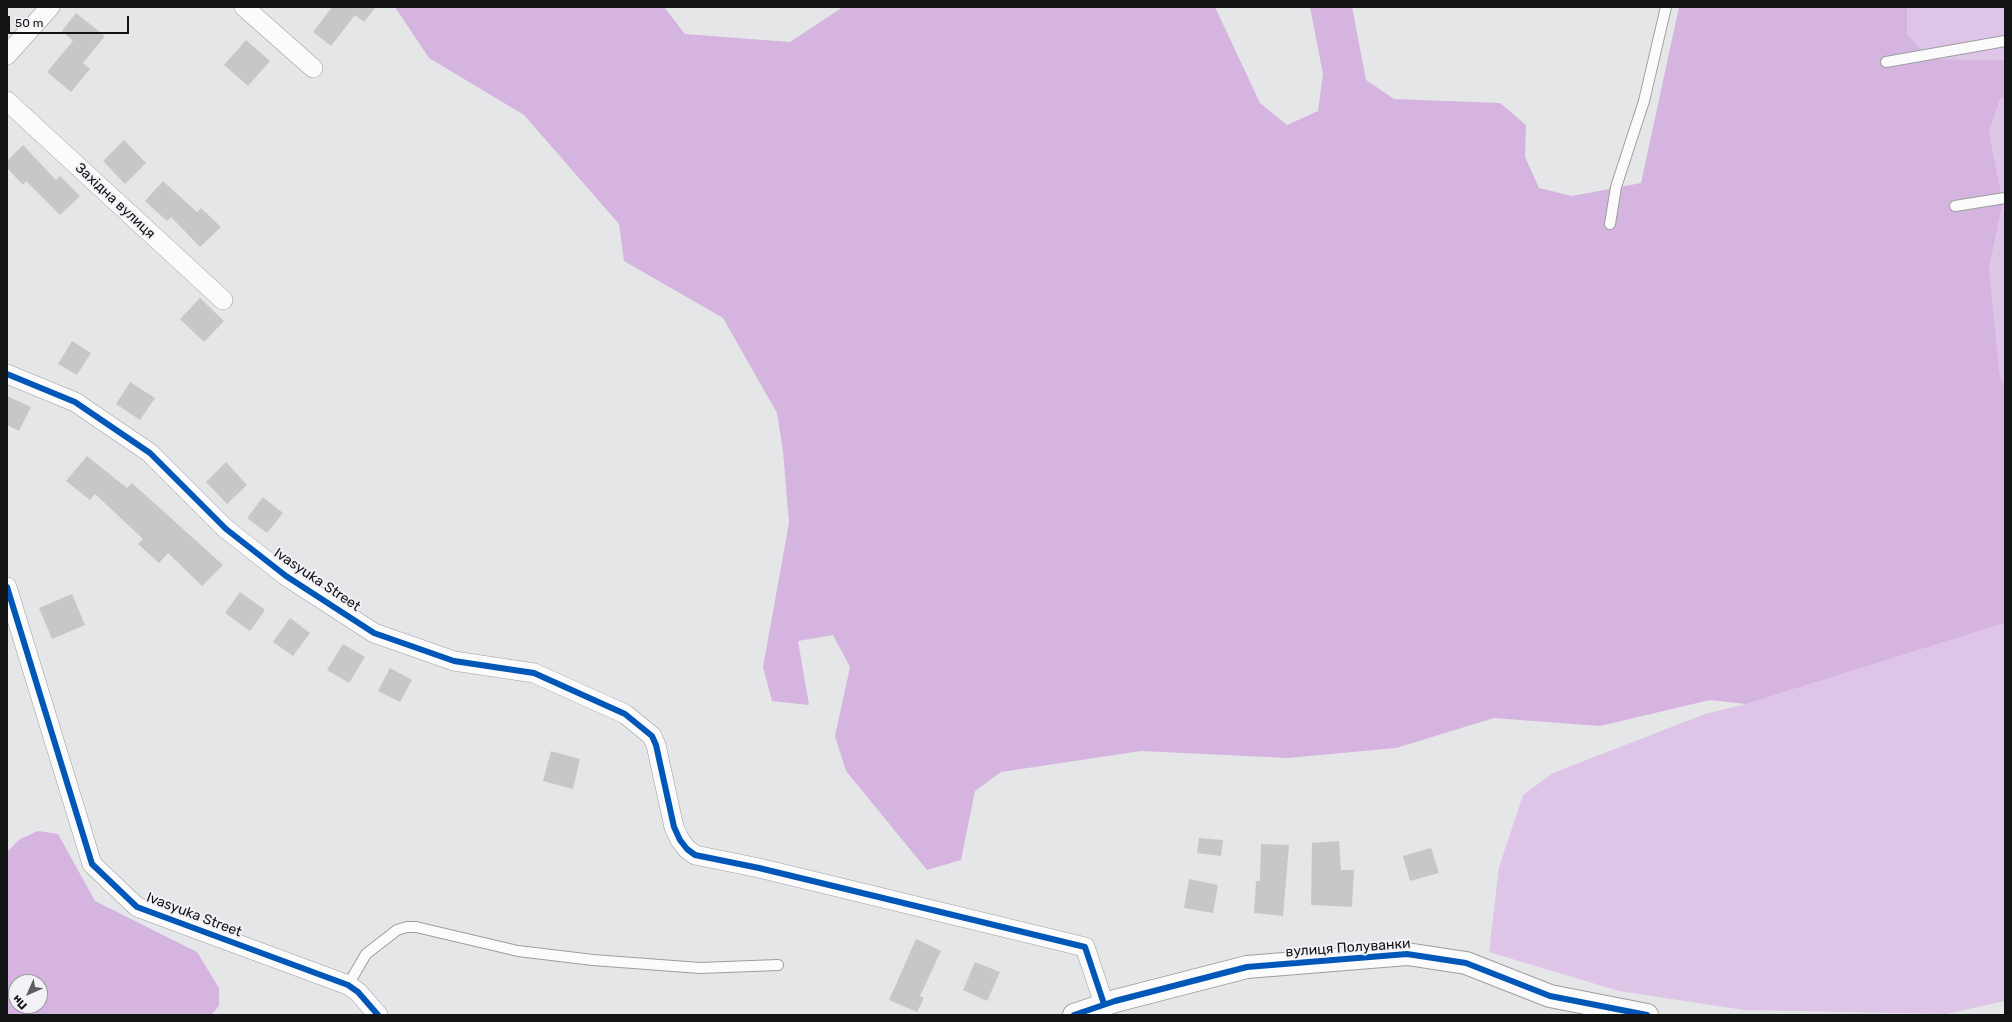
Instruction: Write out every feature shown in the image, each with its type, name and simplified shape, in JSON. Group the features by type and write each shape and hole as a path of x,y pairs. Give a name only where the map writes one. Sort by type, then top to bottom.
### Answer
{"street":[{"path":"7,55 50,7"},
{"path":"244,7 313,68"},
{"name":"Західна вулиця","path":"7,101 223,300"},
{"name":"Ivasyuka Street","path":"7,374 74,402 150,453 226,529 286,576 374,633 454,661 534,673 625,714 652,736 656,745 674,827 687,850 695,855 767,870 1085,947 1104,1004"},
{"name":"Ivasyuka Street","path":"7,587 92,864 137,907 348,985"},
{"name":"вулиця Полуванки","path":"1074,1015 1104,1004 1247,967 1407,954 1466,963 1550,996 1598,1010 1647,1015"},
{"path":"348,985 358,992 378,1015"}],"lane":[{"path":"1610,224 1616,187 1644,101 1666,7"},
{"path":"1886,62 2005,41"},
{"path":"1954,206 2005,198"},
{"path":"348,985 366,954 397,930 406,927 416,927 469,941 518,950 601,960 700,968 778,965"}],"shaded area":[{"path":"395,7 664,7 685,34 790,42 843,7 1215,7 1260,103 1287,125 1318,111 1323,74 1310,7 1352,7 1366,80 1394,99 1500,103 1526,125 1525,157 1539,188 1572,196 1641,183 1679,7 1907,7 1907,34 1930,59 2005,61 2005,97 2000,100 1989,132 2003,202 1989,269 2000,375 2005,386 2005,623 1746,704 1710,700 1600,726 1494,718 1396,748 1288,758 1141,751 1001,772 975,791 961,860 927,870 846,771 835,736 850,667 833,635 798,641 809,705 772,701 763,667 789,523 783,451 777,413 723,318 624,261 619,224 524,115 429,58"},
{"path":"1907,7 2005,7 2005,61 1930,59 1907,34"},
{"path":"2005,97 2005,386 2000,375 1989,269 2003,202 1989,132 2000,100"},
{"path":"2005,623 2005,1001 1946,1014 1744,1010 1619,991 1489,952 1499,867 1523,795 1553,773 1705,714 1746,704"},
{"path":"38,831 58,834 95,901 197,952 219,988 219,1006 211,1015 7,1015 7,852 20,839"}],"building":[{"path":"332,7 376,7 364,22 355,15 331,46 313,32"},
{"path":"76,13 105,36 83,63 90,69 71,92 47,72 73,41 62,31"},
{"path":"246,40 270,61 248,86 224,65"},
{"path":"124,140 146,163 125,184 103,161"},
{"path":"23,145 56,180 60,176 80,196 60,215 26,181 23,185 7,168 7,161"},
{"path":"163,181 197,212 201,208 221,227 200,247 171,217 167,221 145,201"},
{"path":"200,298 224,321 204,342 180,319"},
{"path":"72,341 91,353 77,375 58,364"},
{"path":"130,382 155,398 140,420 116,404"},
{"path":"7,396 31,407 19,431 7,425"},
{"path":"87,456 127,488 132,483 223,565 202,586 168,553 159,563 138,544 143,539 95,494 90,500 66,481"},
{"path":"226,462 247,485 227,504 206,482"},
{"path":"263,497 283,513 267,533 247,518"},
{"path":"240,592 265,610 250,631 225,613"},
{"path":"72,594 85,625 52,639 39,608"},
{"path":"290,618 310,633 293,656 273,642"},
{"path":"343,644 365,657 349,683 327,670"},
{"path":"390,668 412,680 400,702 378,691"},
{"path":"551,751 580,759 573,789 543,781"},
{"path":"1199,838 1223,840 1221,856 1197,853"},
{"path":"1339,841 1341,870 1354,870 1352,907 1311,905 1312,843"},
{"path":"1261,844 1289,845 1283,916 1254,913 1256,881 1260,881"},
{"path":"1431,848 1439,873 1410,881 1403,856"},
{"path":"1189,879 1218,885 1213,913 1184,908"},
{"path":"916,939 941,951 920,996 924,998 917,1012 889,1000"},
{"path":"975,962 1000,972 987,1001 963,990"}],"cycle path":[{"path":"7,374 75,402 150,453 226,529 286,576 374,633 454,661 534,673 625,714 652,736 656,745 674,827 680,840 687,849 695,855 759,868 1085,947 1104,1004"},
{"path":"7,587 92,864 137,907 348,985 358,992 378,1015"},
{"path":"1074,1015 1115,1001 1247,967 1407,954 1466,963 1550,996 1647,1015"}]}
